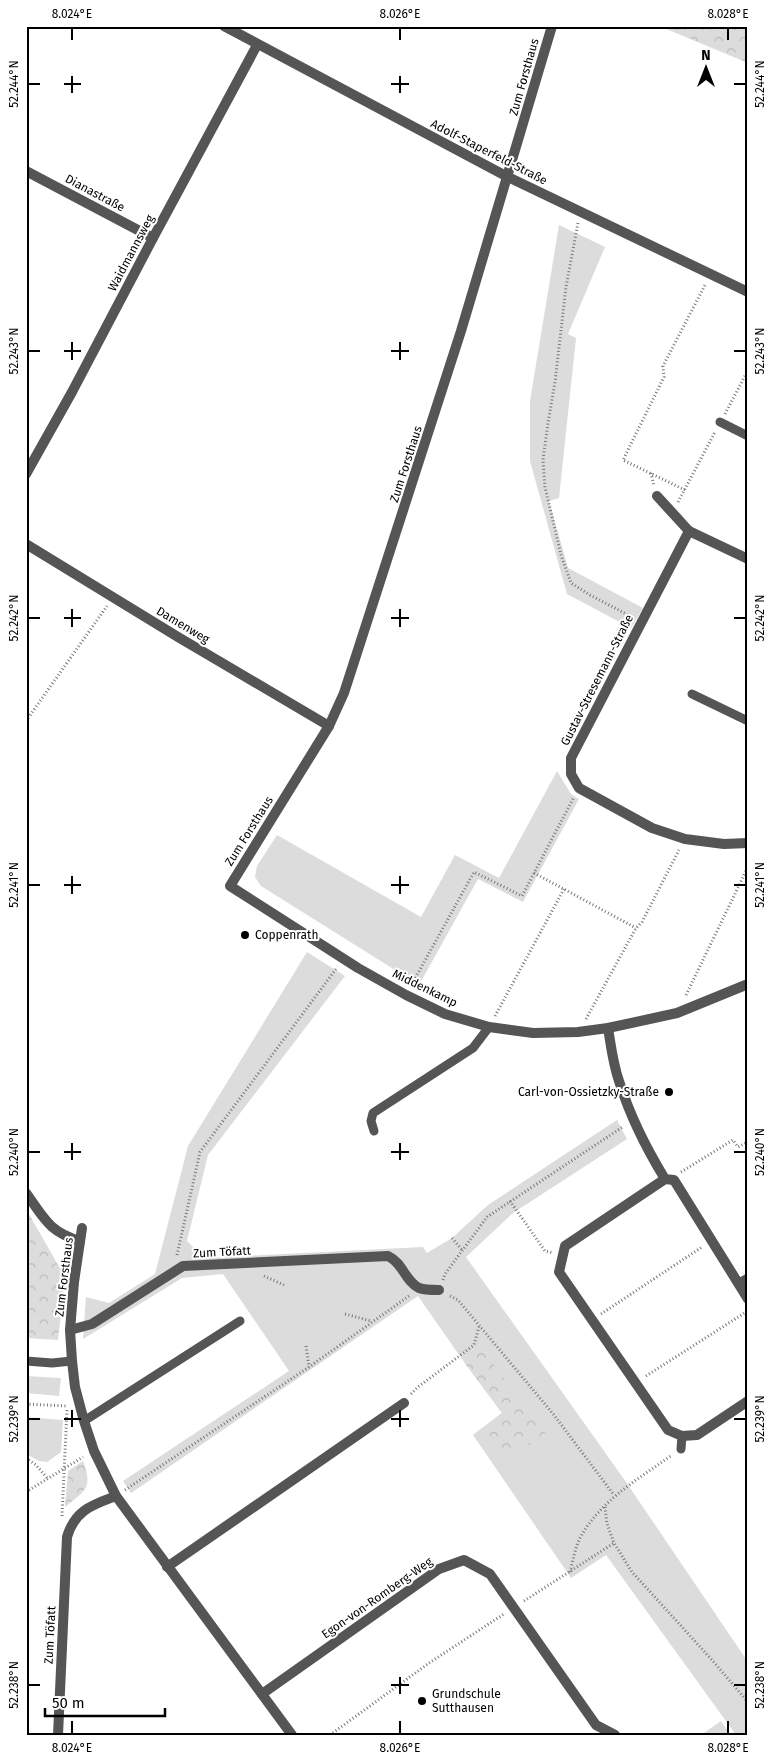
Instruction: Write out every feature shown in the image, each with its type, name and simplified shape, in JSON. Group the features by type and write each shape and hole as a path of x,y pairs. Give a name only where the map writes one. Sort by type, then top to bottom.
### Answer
{"street":[{"name":"Adolf-Staperfeld-Straße","path":"224,26 508,177 748,292"},
{"name":"Zum Forsthaus","path":"230,886 329,726 344,693 461,331 552,26"},
{"name":"Waidmannsweg","path":"26,474 72,392 257,45"},
{"name":"Dianastraße","path":"26,171 153,238"},
{"path":"657,496 688,530 748,559"},
{"name":"Gustav-Stresemann-Straße","path":"579,788 571,774 571,758 688,530"},
{"name":"Damenweg","path":"26,544 329,726"},
{"path":"579,788 652,828 685,839 724,844 748,843"},
{"name":"Middenkamp","path":"230,886 406,995 445,1014 489,1027 533,1033 578,1032 608,1028 677,1013 748,984"},
{"path":"608,1028 618,1080 632,1120 647,1150 712,1240 744,1280 748,1299"},
{"path":"670,1180 565,1246 560,1272 668,1430 682,1436 697,1434 748,1401"},
{"path":"26,1193 49,1226 64,1236 80,1241"},
{"name":"Zum Forsthaus","path":"70,1330 74,1282 82,1228"},
{"name":"Zum Töfatt","path":"70,1330 92,1324 183,1266 388,1256 396,1260 413,1284 420,1289"},
{"path":"420,1289 439,1290"},
{"path":"70,1330 75,1387 84,1421 94,1450 116,1496 292,1735"},
{"path":"168,1567 404,1402"},
{"name":"Zum Töfatt","path":"58,1735 67,1537 71,1524 79,1514 93,1505 116,1496"},
{"name":"Egon-von-Romberg-Weg","path":"262,1694 439,1569 464,1560 490,1574 596,1725 615,1735"}],"lane":[{"path":"720,422 748,436"},
{"path":"692,694 748,721"},
{"path":"374,1131 371,1121 373,1113 473,1048 489,1027"},
{"path":"84,1421 240,1321"},
{"path":"26,1361 52,1363 72,1361"},
{"path":"680,1449 682,1436"}],"path":[{"path":"582,212 570,260 543,460 545,487 561,555 571,583 641,622"},
{"path":"710,274 663,366 664,377 623,460 685,490 748,370"},
{"path":"26,721 113,598"},
{"path":"406,995 474,872 522,896 579,788"},
{"path":"578,1032 636,928 642,922 685,839"},
{"path":"677,1013 748,867"},
{"path":"534,873 636,928"},
{"path":"489,1027 564,889"},
{"path":"183,1266 177,1255 200,1152 344,958"},
{"path":"614,1495 554,1414 458,1300 439,1290 445,1274 487,1217 632,1120"},
{"path":"670,1180 733,1140 738,1147 748,1142"},
{"path":"510,1200 544,1251 563,1256"},
{"path":"452,1238 462,1250"},
{"path":"592,1320 712,1240"},
{"path":"116,1496 309,1367 371,1321 420,1289"},
{"path":"635,1384 748,1310"},
{"path":"345,1314 371,1321"},
{"path":"404,1402 418,1387 474,1345 479,1326"},
{"path":"306,1346 309,1367"},
{"path":"67,1537 62,1528 67,1389 75,1387"},
{"path":"26,1404 67,1406"},
{"path":"570,1572 579,1540 593,1516 605,1507 614,1495 680,1449"},
{"path":"26,1492 94,1450"},
{"path":"26,1458 36,1465 48,1478"},
{"path":"605,1507 607,1524 614,1543 632,1572 748,1702"},
{"path":"330,1735 429,1663 614,1543"}],"green space":[{"path":"659,26 748,26 748,63"},
{"path":"559,225 605,247 568,334 576,338 559,498 549,501 568,568 643,608 631,628 567,594 530,461 530,401"},
{"path":"557,771 571,794 579,799 523,902 478,879 419,985 261,886 255,877 257,866 277,835 421,917 455,855 499,878"},
{"path":"307,952 345,976 208,1155 187,1241 204,1258 423,1247 427,1253 452,1238 488,1205 617,1120 627,1139 513,1213 466,1257 626,1482 748,1662 748,1735 736,1735 606,1555 571,1578 473,1435 502,1413 418,1296 131,1493 123,1481 289,1371 223,1274 182,1278 83,1339 86,1297 109,1303 155,1274 188,1146"},
{"path":"26,1209 65,1277 58,1340 26,1338"},
{"path":"482,1349 546,1434 510,1457 473,1435 502,1413 464,1362"},
{"path":"26,1376 61,1378 59,1396 26,1393"},
{"path":"26,1417 63,1420 61,1452 47,1462 39,1461 26,1454"},
{"path":"83,1461 87,1477 86,1488 65,1507 68,1471"},
{"path":"721,1721 731,1735 701,1735"}],"place":[{"name":"Coppenrath","path":"245,935"},
{"name":"Carl-von-Ossietzky-Straße","path":"669,1092"},
{"name":"Grundschule Sutthausen","path":"422,1701"}]}
